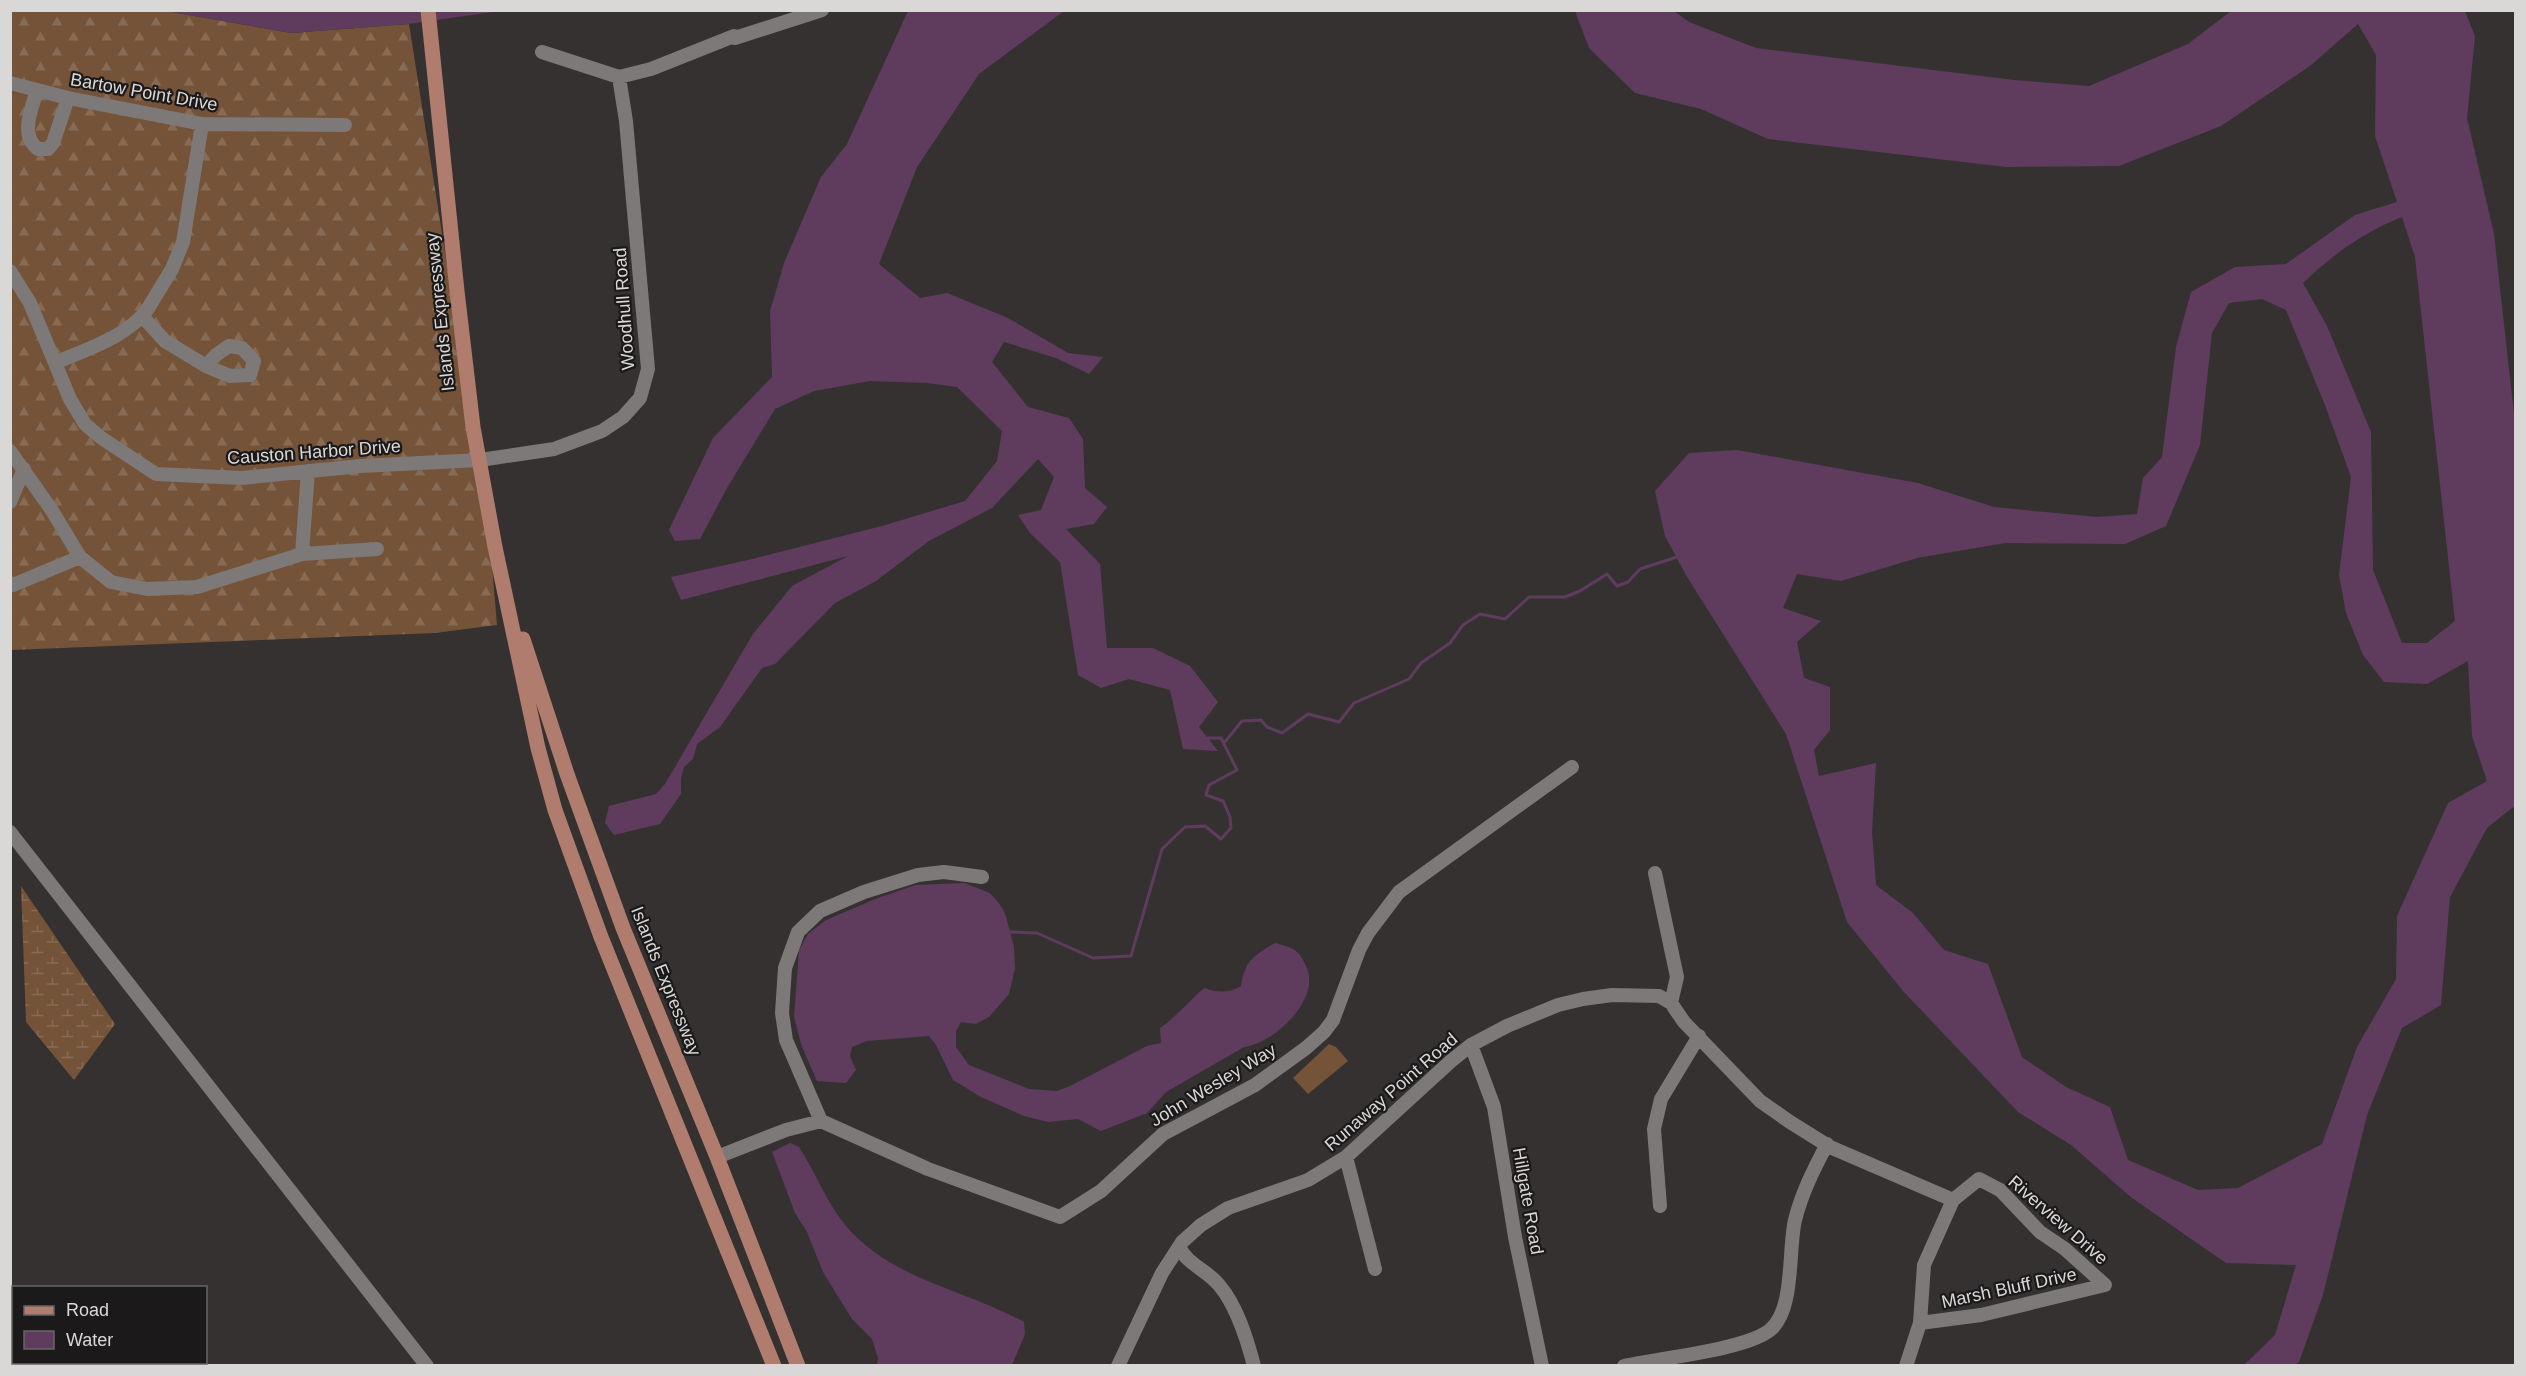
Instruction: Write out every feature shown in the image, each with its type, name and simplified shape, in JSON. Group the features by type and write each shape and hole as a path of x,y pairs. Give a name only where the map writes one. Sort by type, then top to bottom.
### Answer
{"main road":[{"name":"Islands Expressway","path":"428,10 457,291 480,460 495,547 538,748 559,819 601,937 774,1365"},
{"name":"Islands Expressway","path":"509,606 527,650 567,774 623,928 717,1157 798,1365"}],"street":[{"path":"542,52 619,77 651,69 734,36 735,38 822,10"},
{"name":"Woodhull Road","path":"480,460 537,453 572,444 602,431 623,417 640,398 648,369 626,121 619,77"},
{"name":"Bartow Point Drive","path":"10,82 68,98 202,124 345,125"},
{"path":"37,90 27,130 28,139 38,149 48,149 53,143 68,98"},
{"path":"55,363 108,340 142,316 172,269 183,242 202,124"},
{"name":"Causton Harbor Drive","path":"10,271 30,303 70,399 85,424 100,437 156,474 242,478 360,466 480,460"},
{"path":"142,316 165,341 206,366"},
{"path":"10,451 80,557 111,582 147,589 197,586 302,554 377,549"},
{"path":"10,502 24,469"},
{"path":"302,554 308,471"},
{"path":"10,583 13,585 80,557"},
{"name":"John Wesley Way","path":"821,1121 928,1169 1060,1217 1101,1191 1163,1134 1255,1085 1306,1048 1324,1032 1333,1020 1359,950 1368,933 1399,892 1572,767"},
{"path":"10,832 427,1365"},
{"path":"717,1157 786,1130 821,1121 786,1040 782,1012 785,968 798,932 820,911 860,893 885,885 944,872 982,877"},
{"path":"1655,873 1677,977 1671,1003 1684,1022 1700,1036 1760,1101 1827,1144 1953,1200"},
{"name":"Runaway Point Road","path":"1118,1365 1162,1273 1182,1242 1228,1208 1308,1180 1346,1157 1471,1045 1507,1026 1557,1005 1583,999 1612,994 1631,994 1659,996 1671,1003"},
{"path":"1660,1206 1654,1129 1661,1099 1700,1036"},
{"name":"Hillgate Road","path":"1471,1045 1494,1107 1515,1237 1542,1365"},
{"path":"1624,1365 1725,1347 1750,1340 1771,1329 1781,1314 1788,1290 1791,1241 1800,1201 1806,1184 1827,1144"},
{"path":"1346,1157 1375,1269"},
{"name":"Riverview Drive","path":"1906,1365 1920,1323 1924,1265 1953,1200 1979,1179 2000,1190 2040,1232 2065,1249 2105,1285"},
{"path":"1179,1247 1185,1258 1218,1283 1229,1299 1254,1365"},
{"name":"Marsh Bluff Drive","path":"1920,1323 1981,1315 2105,1285"}],"green space":[{"path":"10,11 166,11 291,33 409,24 489,531 497,625 435,633 11,650"},
{"path":"21,886 115,1024 74,1080 26,1022"},
{"path":"1329,1044 1336,1047 1348,1061 1308,1094 1293,1078"}],"water":[{"path":"166,11 500,11 408,24 291,33"},
{"path":"908,11 1064,11 979,74 917,167 879,264 920,298 947,293 1008,318 1068,353 1103,357 1089,374 1056,358 1004,342 992,362 1028,407 1069,418 1083,439 1085,488 1107,507 1094,524 1066,529 1100,564 1107,648 1153,648 1190,666 1218,702 1199,727 1218,751 1183,749 1170,690 1129,679 1101,688 1078,675 1060,562 1030,533 1018,515 1041,510 1054,477 1038,459 992,508 929,541 876,581 835,603 775,664 762,668 720,727 697,744 693,759 684,767 681,794 660,824 614,835 605,823 609,806 656,794 665,784 753,634 792,586 848,556 681,600 671,577 882,526 965,501 997,461 1002,431 957,387 927,383 870,381 814,391 775,409 727,488 700,539 675,541 669,530 713,438 772,377 770,311 784,263 821,177 847,144"},
{"path":"1575,11 1674,11 1689,22 1756,48 2014,80 2089,86 2188,44 2231,11 2465,11 2475,36 2467,118 2494,234 2515,423 2515,810 2513,807 2487,828 2450,897 2441,1005 2402,1028 2367,1115 2323,1295 2299,1362 2294,1365 2244,1365 2275,1335 2296,1265 2226,1263 2132,1198 2071,1145 2018,1112 1903,991 1847,922 1786,734 1686,575 1665,536 1655,491 1689,453 1737,450 1918,483 1994,507 2097,517 2137,514 2143,478 2162,457 2176,347 2191,292 2235,267 2286,264 2355,215 2397,202 2375,136 2376,55 2358,24 2310,66 2221,126 2119,166 2006,167 1768,139 1701,109 1635,93 1589,48","holes":["2402,217 2415,257 2455,621 2427,643 2402,643 2373,570 2371,432 2327,326 2303,283 2349,245 2375,229","2262,299 2286,310 2325,405 2351,477 2339,575 2346,613 2363,655 2384,682 2427,684 2468,661 2472,736 2487,781 2448,803 2397,916 2396,979 2357,1047 2322,1144 2238,1188 2198,1190 2128,1160 2110,1107 2066,1087 2022,1057 1988,964 1944,950 1913,913 1876,885 1872,832 1876,763 1819,776 1814,750 1830,730 1830,687 1804,678 1797,642 1821,621 1783,608 1797,574 1841,581 1917,558 2005,543 2125,544 2166,526 2200,445 2212,333 2229,303"]},
{"path":"964,883 990,893 1005,913 1014,947 1015,968 1009,994 989,1017 976,1024 961,1022 956,1031 956,1047 969,1065 1029,1089 1057,1091 1147,1046 1161,1043 1160,1028 1204,988 1223,991 1241,986 1248,964 1275,943 1287,946 1298,953 1309,977 1308,990 1293,1016 1269,1037 1244,1047 1166,1092 1147,1113 1101,1131 1078,1119 1048,1122 1024,1116 981,1097 953,1080 936,1045 929,1036 867,1041 852,1047 850,1056 856,1070 846,1083 817,1081 802,1047 794,1017 799,950 808,934 826,920 875,899 916,885"},
{"path":"790,1143 799,1147 839,1217 864,1244 907,1271 1024,1322 1025,1334 1012,1365 877,1365 878,1358 872,1339 852,1319 823,1272 807,1232 795,1213 772,1152"}],"waterway":[{"path":"1224,743 1242,721 1261,720 1267,727 1282,733 1308,714 1339,722 1354,703 1409,679 1421,663 1450,643 1463,625 1480,614 1505,619 1529,597 1565,597 1580,591 1607,574 1617,586 1628,582 1640,569 1677,557"},
{"path":"1010,932 1037,933 1093,958 1131,956 1162,849 1185,827 1205,826 1221,839 1231,828 1230,817 1223,801 1206,795 1209,785 1237,770 1221,738 1208,738"}]}
